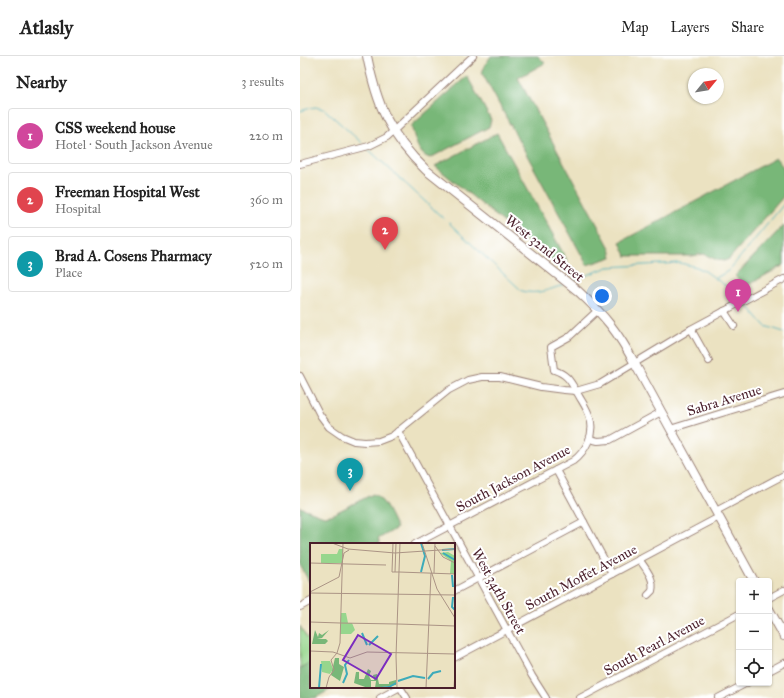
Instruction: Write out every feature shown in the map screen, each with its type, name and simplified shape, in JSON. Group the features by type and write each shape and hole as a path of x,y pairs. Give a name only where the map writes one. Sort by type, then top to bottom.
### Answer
{"main road":[{"name":"West 32nd Street","path":"366,56 377,98 384,115 394,133 408,152 426,170 578,291 598,310 620,338 752,578"},
{"path":"772,614 784,636"}],"street":[{"path":"300,164 377,143 394,133 473,56"},
{"path":"300,376 323,421 329,427 342,436 359,442 376,441 392,436 449,390 468,380 482,377 500,377 555,390 576,390 600,384 691,329 784,279"},
{"path":"598,310 569,337 551,347 554,370 565,374 571,381 590,417 592,428 590,439 598,441 610,440 661,412"},
{"path":"724,312 734,326"},
{"path":"691,329 709,361"},
{"name":"Sabra Avenue","path":"670,428 784,394"},
{"name":"West 34th Street","path":"398,431 478,578 546,698"},
{"name":"South Jackson Avenue","path":"417,543 578,457 586,448 590,439"},
{"path":"556,470 612,574"},
{"name":"South Moffet Avenue","path":"455,657 639,560 784,475"},
{"path":"455,590 584,522"},
{"path":"639,560 650,576 652,583 652,592 648,595"},
{"path":"772,596 784,590"},
{"path":"300,607 310,602"},
{"name":"South Pearl Avenue","path":"580,698 736,616"},
{"path":"772,669 784,663"},
{"path":"718,698 740,686"},
{"path":"380,698 398,688"},
{"path":"401,688 406,698"}],"green space":[{"path":"491,56 538,56 545,63 518,78 610,248 612,257 587,265 482,73"},
{"path":"467,76 491,120 489,127 430,158 419,149 411,126"},
{"path":"497,133 568,262 566,265 550,260 435,166"},
{"path":"776,158 784,168 784,196 729,259 724,261 717,260 704,254 692,256 626,256 620,242"},
{"path":"784,225 784,265 746,286 735,276"},
{"path":"373,494 377,496 384,504 397,528 378,539 380,543 310,543 310,583 300,565 300,507 324,516 331,515"},
{"path":"300,626 307,638 310,636 310,663 300,668"},
{"path":"310,663 310,688 333,688 315,698 300,698 300,668"}],"waterway":[{"path":"300,111 315,107 324,109 363,144"},
{"path":"368,149 444,219"},
{"path":"716,278 728,271 784,204"},
{"path":"449,223 522,291 538,292 563,285"},
{"path":"572,281 608,267 680,263 697,267 705,271 741,298"},
{"path":"746,304 765,326 784,332"}],"place":[{"name":"Freeman Hospital West","path":"385,250"},
{"name":"CSS weekend house","path":"738,312"},
{"name":"Brad A. Cosens Pharmacy","path":"350,491"}]}
